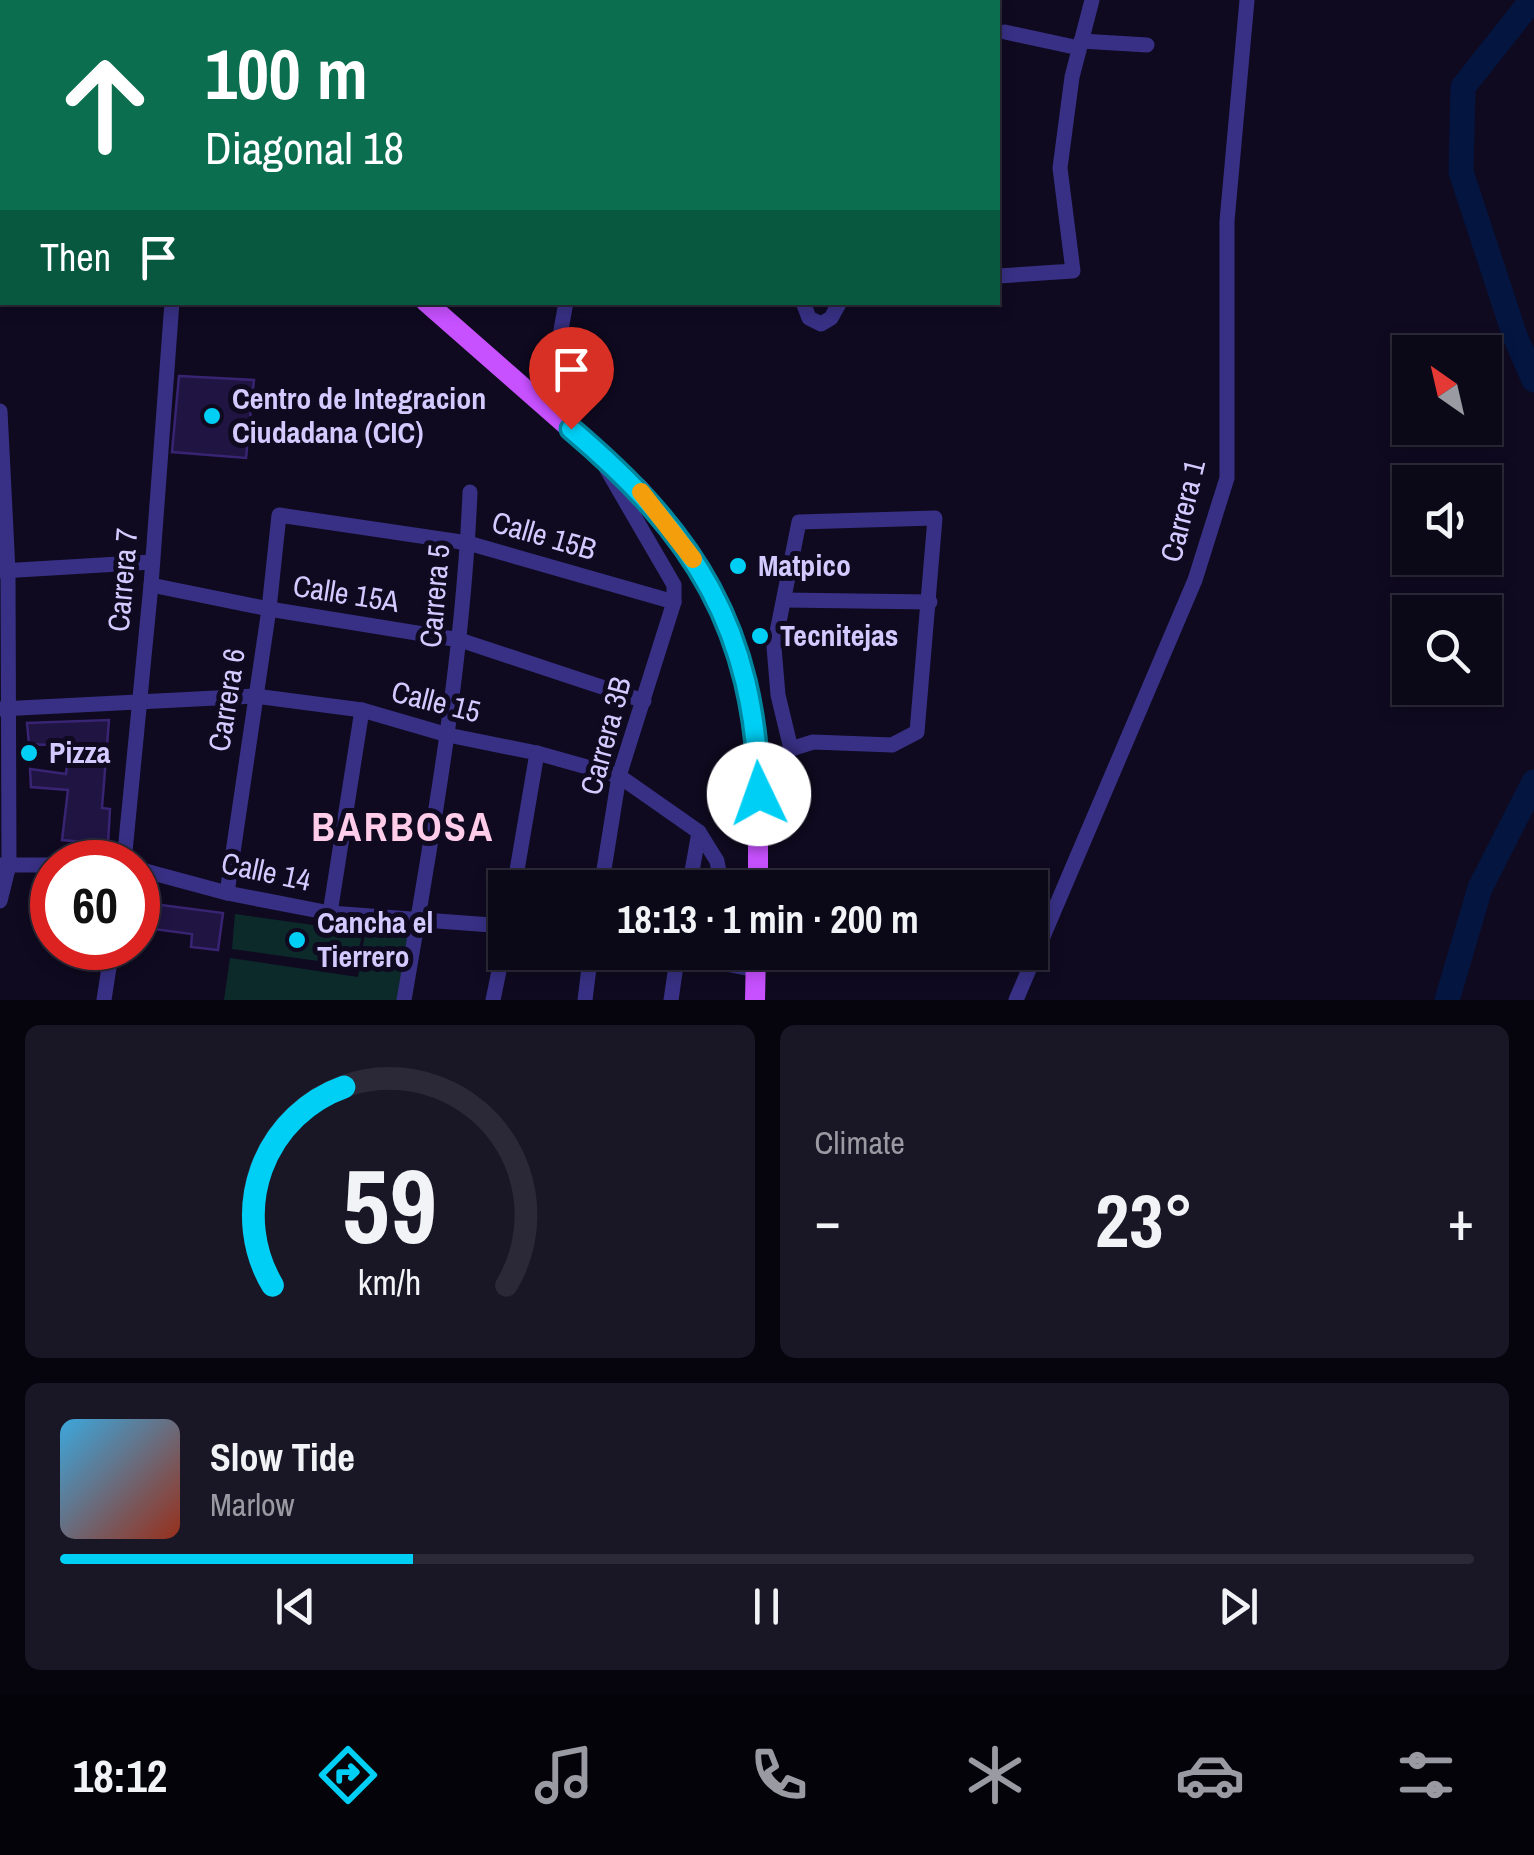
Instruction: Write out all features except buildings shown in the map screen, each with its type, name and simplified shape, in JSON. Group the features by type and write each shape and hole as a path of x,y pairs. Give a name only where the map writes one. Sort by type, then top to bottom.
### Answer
{"main road":[{"path":"429,305 594,448 660,512 707,582 744,673 756,733 758,870"},
{"path":"748,970 755,1000"}],"street":[{"path":"1000,276 1073,271 1060,168 1072,77 1092,0"},
{"name":"Carrera 1","path":"1016,1000 1194,580 1226,478 1227,221 1248,0"},
{"path":"1005,32 1080,44 1147,44"},
{"name":"Carrera 7","path":"126,840 172,305"},
{"path":"547,408 565,305"},
{"path":"804,305 809,318 821,324 831,318 838,305"},
{"path":"0,411 4,571 4,865 0,901"},
{"path":"594,448 674,585 674,602"},
{"name":"Carrera 5","path":"404,1000 448,736 460,640 470,492"},
{"name":"Calle 15B","path":"279,516 468,544 674,602"},
{"name":"Carrera 6","path":"227,893 279,516"},
{"path":"759,794 790,749 814,742 892,746 916,732 935,518 799,522 774,648 778,696 790,749"},
{"path":"4,571 152,562"},
{"name":"Calle 15A","path":"150,586 460,640 644,701"},
{"path":"784,600 930,602"},
{"name":"Carrera 3B","path":"605,870 619,776 674,602"},
{"name":"Calle 15","path":"3,709 255,696 362,710 448,736 536,753 619,776 698,832"},
{"path":"330,913 362,710"},
{"path":"517,870 536,753"},
{"path":"692,870 698,832"},
{"path":"698,832 719,870"},
{"path":"4,865 30,865"},
{"name":"Calle 14","path":"160,875 330,913 488,925"},
{"path":"104,1000 109,970"},
{"path":"494,1000 500,970"},
{"path":"585,1000 589,970"},
{"path":"671,1000 673,970"}],"green space":[{"name":"Cancha el Tierrero","path":"235,914 363,932 354,966 232,949"},
{"path":"366,927 412,932 400,1000 224,1000 230,958 358,977"}],"waterway":[{"path":"1532,0 1463,87 1461,172 1515,336 1534,380"},
{"path":"1447,1000 1480,888 1534,782"}],"slow traffic":[{"path":"641,492 693,559"}],"place":[{"name":"Centro de Integracion Ciudadana (CIC)","path":"212,416"},
{"name":"Matpico","path":"738,566"},
{"name":"Tecnitejas","path":"760,636"},
{"name":"Pizza","path":"29,753"},
{"name":"Cancha el Tierrero","path":"297,940"}],"district":[{"name":"BARBOSA","path":"403,827"}],"route":[{"path":"571,429 660,512 707,582 744,673 756,733 759,794"}]}
